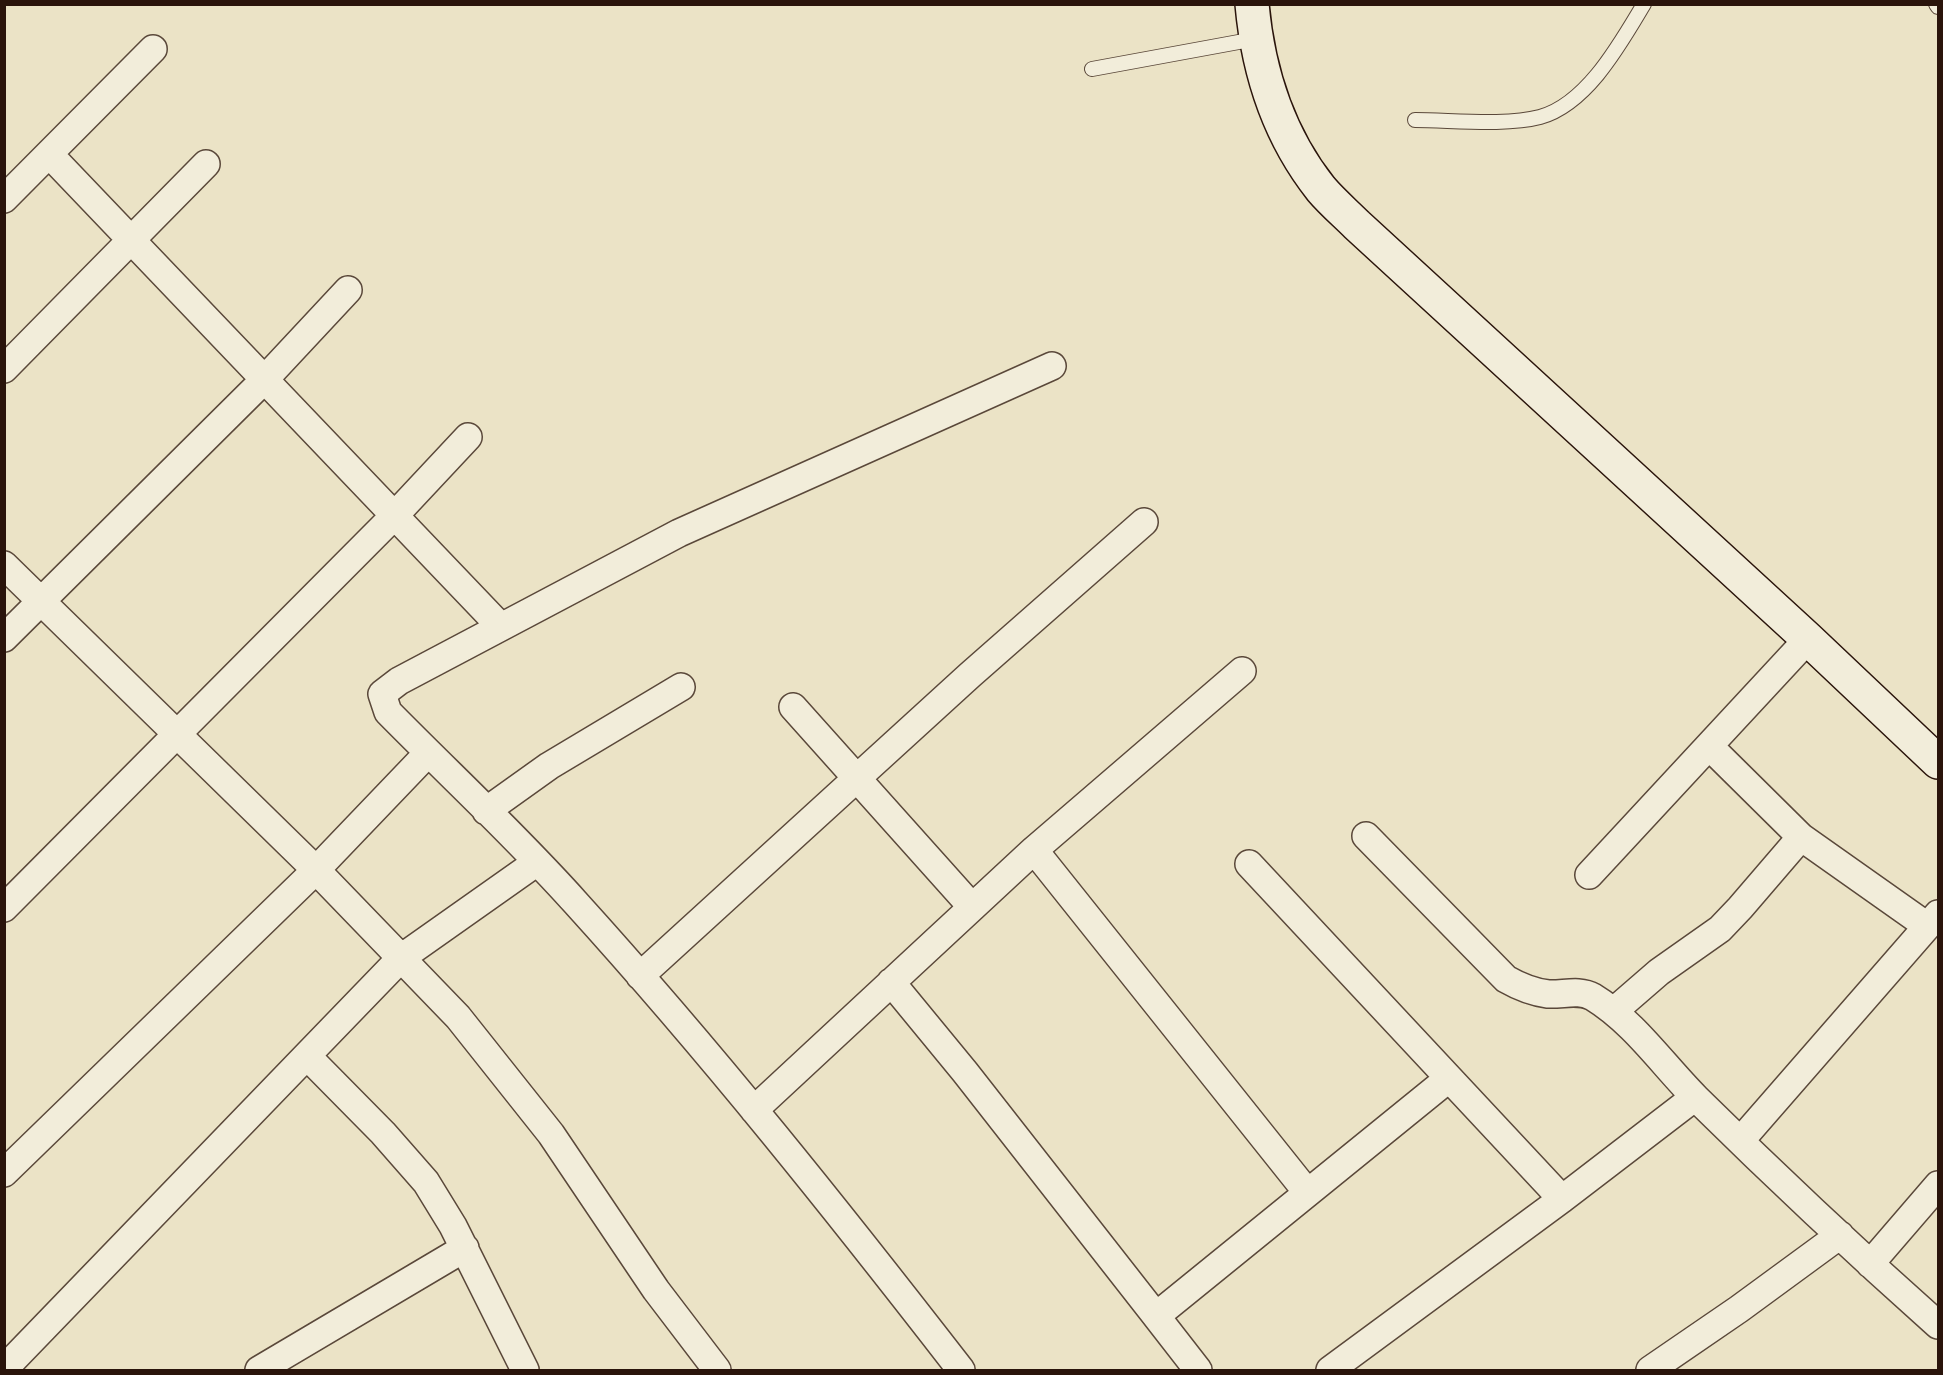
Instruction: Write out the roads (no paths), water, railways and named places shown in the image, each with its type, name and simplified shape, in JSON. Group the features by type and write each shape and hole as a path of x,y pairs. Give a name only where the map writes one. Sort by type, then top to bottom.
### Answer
{"street":[{"path":"1252,4 1255,39 1270,99 1297,154 1322,190 1357,225 1932,751"},
{"path":"4,199 153,49"},
{"path":"50,154 501,627"},
{"path":"4,369 206,164"},
{"path":"4,638 264,380 348,291"},
{"path":"961,1371 855,1234 640,976 537,862 388,712 382,694 399,681 678,533 1052,366"},
{"path":"4,908 395,515 468,437"},
{"path":"640,976 970,675 1144,522"},
{"path":"4,565 316,870 458,1017 552,1134 656,1290 717,1371"},
{"path":"1589,875 1808,639"},
{"path":"754,1110 1034,850 1242,671"},
{"path":"486,811 549,766 681,687"},
{"path":"793,707 972,907"},
{"path":"1709,746 1802,837 1933,920 1741,1140"},
{"path":"4,1173 316,870 428,753"},
{"path":"1366,836 1506,979 1526,990 1551,994 1572,992 1590,995 1614,1011 1695,1097 1870,1264 1938,1325"},
{"path":"1614,1011 1659,972 1720,928 1802,837"},
{"path":"1034,850 1307,1192"},
{"path":"4,1369 401,958 537,862"},
{"path":"1249,864 1562,1199"},
{"path":"891,982 965,1072 1198,1371"},
{"path":"307,1056 383,1133 426,1182 465,1248 525,1371"},
{"path":"1156,1316 1448,1079"},
{"path":"1330,1371 1695,1097"},
{"path":"1870,1264 1938,1185"},
{"path":"1650,1371 1840,1235"},
{"path":"259,1371 465,1248"}],"lane":[{"path":"1415,120 1517,121 1541,117 1563,107 1594,79 1612,56 1644,4"},
{"path":"1092,69 1255,39"}]}
